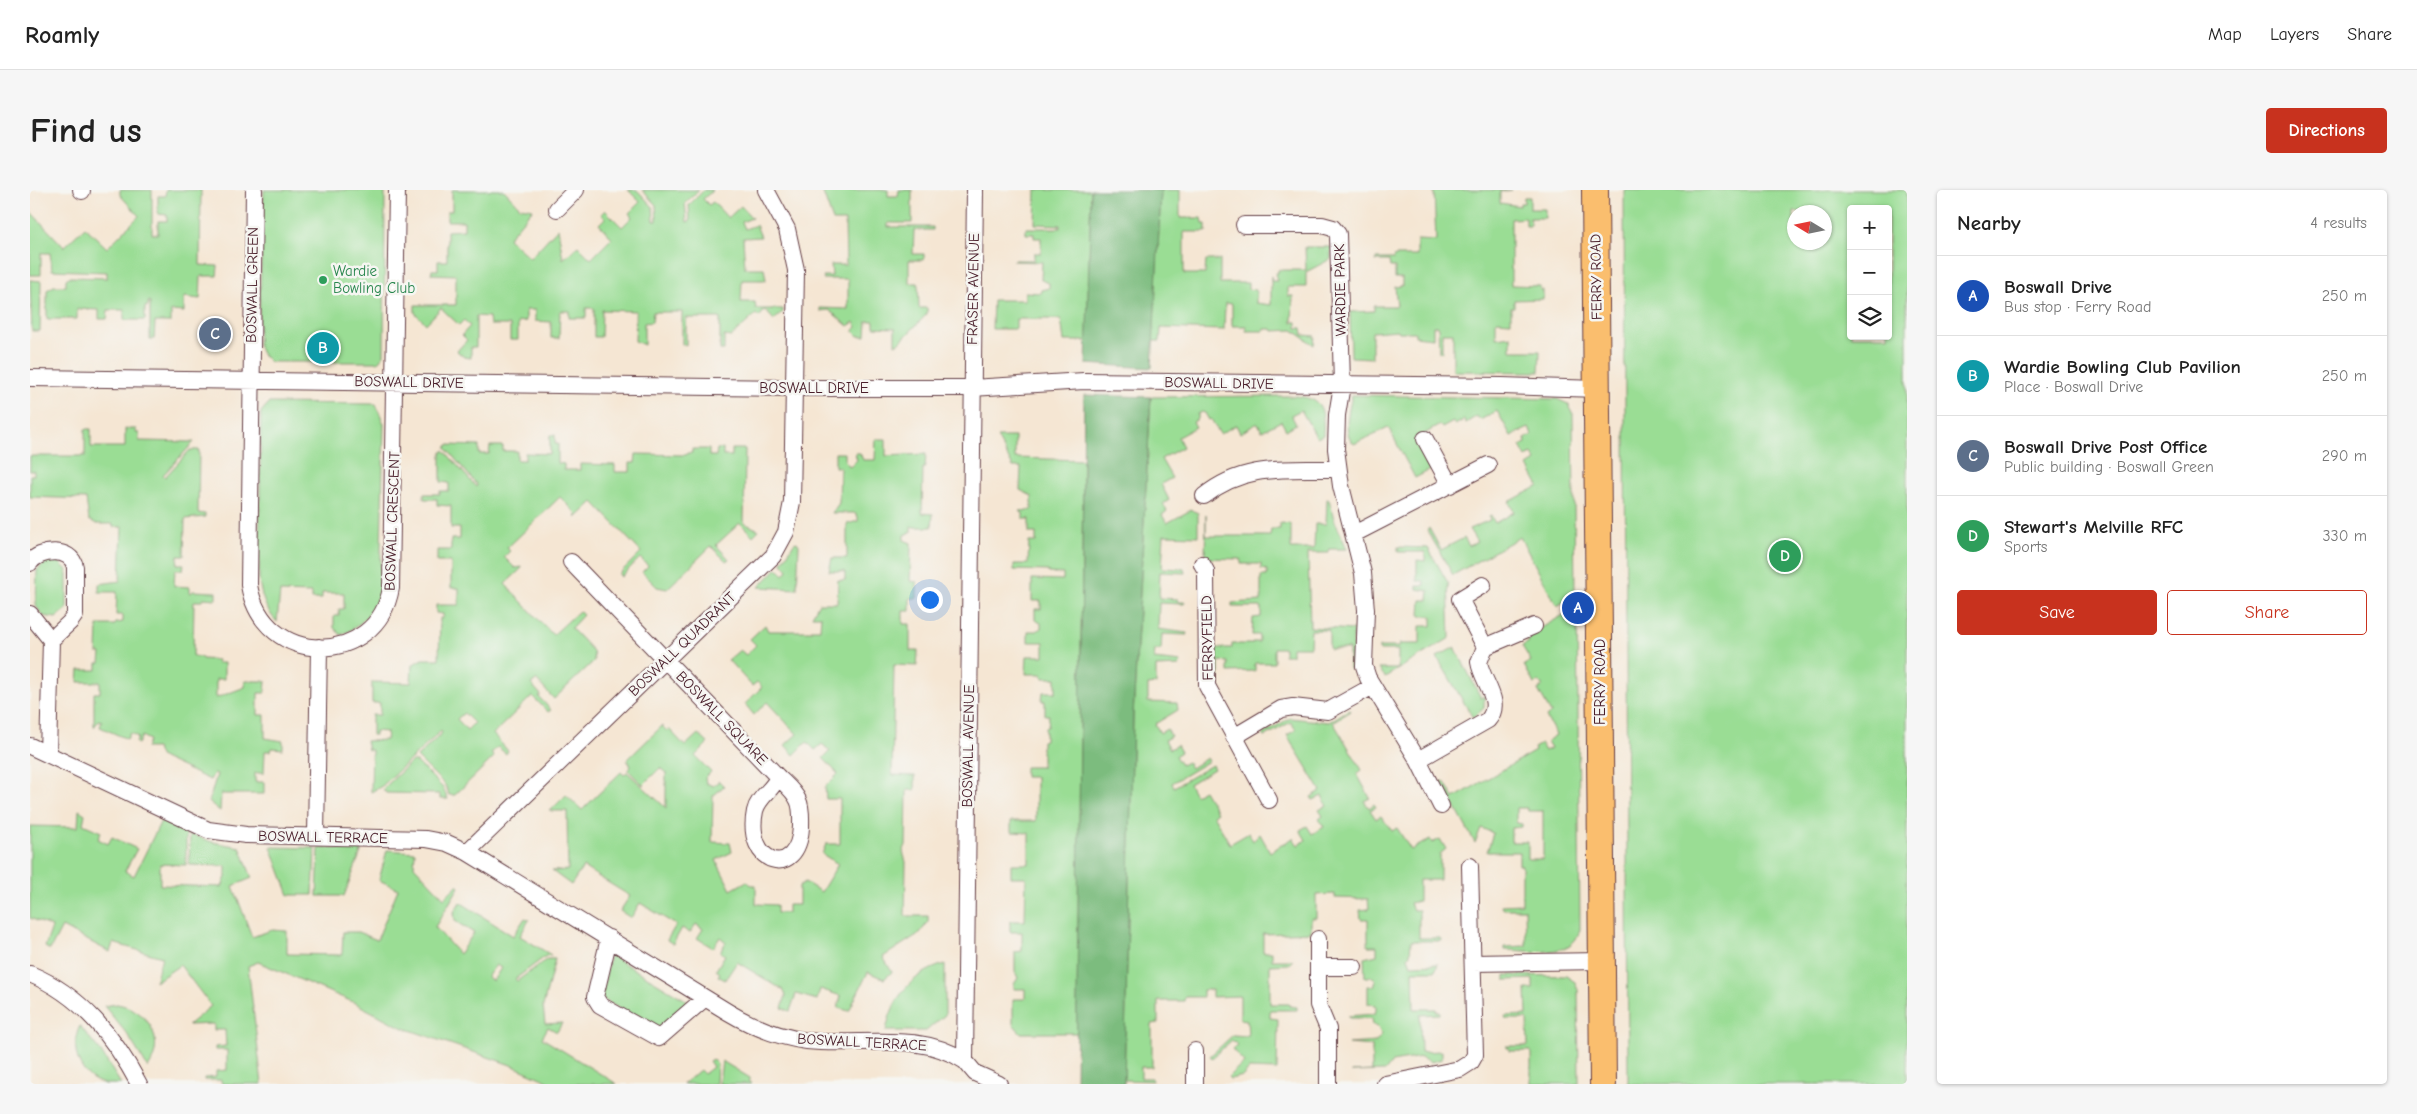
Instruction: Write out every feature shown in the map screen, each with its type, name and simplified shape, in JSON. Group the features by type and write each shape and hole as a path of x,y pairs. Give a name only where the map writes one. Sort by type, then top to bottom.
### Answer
{"main road":[{"name":"FERRY ROAD","path":"1595,190 1603,1084"}],"street":[{"name":"BOSWALL GREEN","path":"250,381 254,190"},
{"path":"396,382 398,190"},
{"path":"557,209 576,190"},
{"name":"BOSWALL QUADRANT","path":"467,852 773,556 782,540 792,502 795,260 787,229 766,190"},
{"name":"FRASER AVENUE","path":"972,388 975,190"},
{"name":"WARDIE PARK","path":"1244,225 1322,225 1337,231 1340,248 1342,385"},
{"name":"BOSWALL DRIVE","path":"30,378 794,388 972,388 1084,381 1502,386 1598,389"},
{"name":"BOSWALL CRESCENT","path":"250,381 248,573 250,595 257,614 277,635 298,644 319,647 349,642 366,633 383,613 390,595 396,382"},
{"path":"1342,385 1336,432 1338,469 1354,534 1365,595 1364,666 1373,686 1418,760 1442,806"},
{"name":"BOSWALL AVENUE","path":"964,1062 972,388"},
{"path":"1425,439 1450,485"},
{"path":"1354,534 1488,465"},
{"path":"1204,496 1220,484 1246,473 1261,470 1338,469"},
{"path":"30,563 34,557 42,553 69,555 74,560 75,615 51,640"},
{"name":"BOSWALL SQUARE","path":"571,562 778,777 799,802 801,822 799,844 795,851 784,859 776,860 768,859 761,853 754,833 754,820 755,810 760,801 775,785 778,777"},
{"name":"FERRYFIELD","path":"1202,564 1206,571 1206,681 1210,696 1269,800"},
{"path":"1483,585 1460,599 1485,647"},
{"path":"30,614 51,640 48,754"},
{"path":"1418,760 1488,720 1492,715 1494,702 1479,662 1485,647 1534,626"},
{"path":"316,836 319,647"},
{"path":"1234,737 1281,709 1292,707 1328,711 1373,686"},
{"name":"BOSWALL TERRACE","path":"30,746 123,792 208,830 246,835 426,839 447,843 467,852 749,1024 780,1036 809,1041 920,1043 941,1048 964,1062"},
{"path":"1385,1084 1460,1069 1471,1062 1475,1055 1470,866"},
{"path":"609,938 595,997 600,1005 658,1038 705,998"},
{"path":"1318,939 1318,1004 1328,1034 1328,1084"},
{"path":"1473,963 1603,961"},
{"path":"1319,967 1354,967"},
{"path":"30,974 60,990 87,1010 114,1043 139,1084"},
{"path":"1195,1051 1195,1084"},
{"path":"964,1062 974,1073 999,1084"}],"green space":[{"path":"120,190 152,190 152,234 158,234 158,221 167,221 167,215 158,214 158,196 165,196 166,190 201,190 200,265 218,266 217,276 201,276 200,299 184,297 184,312 171,311 171,322 155,322 154,339 150,339 150,301 148,306 145,307 145,320 124,320 124,310 108,310 107,319 99,319 99,310 77,309 77,319 47,319 47,290 54,286 66,286 66,279 69,277 107,278 107,272 52,270 50,253 41,253 41,275 30,275 30,211 64,247 85,227 107,248 139,216 120,195"},
{"path":"264,190 385,190 384,355 378,362 270,362 262,354 258,345"},
{"path":"452,190 504,190 520,207 533,209 508,238 530,258 558,228 563,259 578,246 591,259 612,238 599,224 605,218 601,214 605,210 622,227 632,217 629,213 640,202 628,190 637,190 653,207 654,221 657,221 656,205 642,190 699,190 685,203 687,222 690,221 689,205 704,190 713,190 703,199 709,205 713,202 728,218 741,206 752,218 742,222 745,229 756,225 761,237 743,238 745,268 764,268 766,280 742,280 741,302 755,302 756,309 783,309 783,312 774,320 765,310 759,317 756,314 731,337 724,336 724,350 720,350 720,318 686,318 686,345 682,344 682,312 653,312 652,322 644,323 644,345 635,341 636,311 602,310 601,337 594,337 594,308 586,308 586,318 569,318 569,311 560,311 559,338 551,338 551,322 535,321 535,310 526,310 526,321 518,322 518,340 510,340 510,325 490,325 489,317 476,316 476,347 471,347 471,358 464,357 457,351 467,340 462,335 470,326 464,320 459,325 441,308 426,324 415,313 415,305 456,305 456,275 431,274 432,270 438,270 438,261 447,261 447,231 464,230 464,221 447,221 447,211 452,211"},
{"path":"822,190 888,190 888,196 898,196 899,190 912,190 912,223 888,223 888,227 933,227 933,230 914,230 913,254 924,254 924,260 909,260 909,283 918,283 919,308 927,308 927,314 898,344 895,344 895,328 874,327 874,321 867,321 866,336 858,336 853,331 857,327 854,322 848,326 829,310 820,311 820,308 848,309 848,279 823,279 824,276 832,276 831,265 846,265 845,221 833,221"},
{"path":"1036,190 1091,190 1087,341 1064,341 1061,319 1016,319 1016,329 992,329 993,300 1025,300 1025,292 1041,293 1041,290 1049,288 1049,283 1041,280 1042,262 1013,261 1034,260 1034,253 1041,253 1041,238 1034,238 1034,234 1026,234 1026,228 1060,228 1060,225 1035,224"},
{"path":"1091,190 1161,190 1152,368 1086,364"},
{"path":"1161,190 1180,190 1180,218 1202,218 1203,224 1206,224 1206,232 1184,232 1184,274 1205,274 1206,260 1220,260 1220,283 1248,283 1248,289 1256,290 1256,303 1271,305 1271,281 1277,281 1275,273 1278,273 1278,270 1306,270 1305,247 1331,247 1331,259 1306,272 1306,287 1288,287 1288,296 1293,296 1292,322 1297,322 1297,328 1302,328 1303,335 1315,336 1314,345 1293,330 1273,331 1272,329 1264,329 1263,331 1246,331 1246,326 1232,326 1232,304 1225,303 1224,330 1161,328 1160,341 1153,341"},
{"path":"1434,190 1512,190 1500,192 1500,203 1520,206 1520,203 1524,203 1524,197 1530,197 1530,209 1545,209 1545,218 1530,218 1530,226 1526,226 1526,218 1511,219 1511,285 1540,286 1540,290 1543,290 1543,299 1514,300 1514,307 1511,307 1511,322 1496,321 1496,338 1511,336 1511,351 1540,351 1539,372 1453,371 1453,333 1442,333 1442,352 1439,352 1438,326 1433,326 1433,338 1415,336 1415,332 1399,332 1398,330 1372,332 1372,358 1351,357 1350,312 1374,311 1374,306 1397,306 1395,287 1402,286 1402,278 1395,278 1395,267 1390,267 1389,261 1376,261 1376,259 1394,259 1395,256 1417,256 1417,240 1436,241"},
{"path":"1624,190 1907,190 1907,1084 1628,1084"},
{"path":"30,280 41,281 40,331 32,331"},
{"path":"1084,395 1151,397 1133,716 1124,1084 1076,1084"},
{"path":"1352,395 1557,399 1568,404 1573,413 1575,592 1569,599 1557,606 1520,537 1453,575 1427,530 1429,528 1441,550 1464,538 1469,546 1477,542 1469,529 1490,520 1489,517 1491,516 1495,523 1514,512 1509,502 1539,486 1528,466 1536,461 1532,454 1526,457 1520,446 1526,443 1525,439 1532,435 1529,428 1511,436 1497,411 1480,420 1477,416 1466,423 1464,420 1455,425 1453,422 1442,428 1440,425 1417,438 1432,469 1415,478 1388,427 1354,444 1350,439 1347,427"},
{"path":"1294,396 1311,399 1320,406 1323,418 1323,435 1317,438 1301,410 1291,415 1296,424 1286,430 1281,421 1262,431 1258,423 1240,433 1236,425 1220,434 1211,419 1209,420 1205,413 1202,412 1198,414 1198,419 1193,422 1196,427 1178,437 1183,447 1161,459 1172,478 1161,484 1169,500 1163,504 1167,511 1162,515 1167,523 1191,510 1198,513 1198,536 1164,535 1162,568 1184,569 1185,573 1160,572 1159,598 1178,599 1178,602 1185,602 1184,604 1159,603 1158,629 1187,633 1187,635 1162,634 1161,650 1155,650 1154,659 1181,662 1179,666 1156,667 1156,684 1148,685 1148,702 1177,703 1178,710 1155,724 1160,733 1167,729 1171,736 1165,740 1170,749 1177,745 1181,752 1175,756 1181,765 1187,762 1191,768 1207,758 1209,761 1172,783 1174,787 1212,765 1214,769 1189,784 1195,795 1204,790 1217,812 1213,815 1230,844 1249,833 1253,841 1260,834 1270,852 1293,838 1298,845 1306,840 1300,830 1307,826 1312,834 1324,827 1319,819 1323,816 1319,810 1327,805 1322,796 1313,800 1311,797 1321,791 1287,735 1296,730 1291,722 1264,737 1263,734 1290,718 1329,722 1350,709 1351,711 1333,722 1362,770 1357,774 1370,798 1364,801 1369,808 1374,804 1376,807 1370,810 1376,819 1381,816 1392,831 1397,828 1411,850 1430,839 1432,843 1440,839 1446,849 1440,854 1440,880 1419,880 1419,901 1410,903 1413,910 1419,910 1419,938 1440,938 1442,941 1411,941 1408,957 1411,965 1438,964 1435,971 1413,971 1414,1009 1436,1009 1436,1011 1440,1011 1440,1014 1420,1015 1421,1052 1442,1051 1442,1059 1431,1062 1421,1057 1392,1062 1385,1071 1351,1072 1372,1071 1372,1046 1348,1044 1376,1042 1382,1034 1378,1027 1373,1025 1372,1018 1349,1018 1348,1016 1374,1014 1376,1011 1376,1005 1368,1004 1368,986 1374,986 1376,980 1373,977 1365,977 1364,958 1377,955 1377,946 1368,946 1368,919 1361,919 1360,910 1369,909 1368,899 1335,898 1335,894 1316,895 1316,918 1311,918 1311,932 1263,934 1263,952 1272,952 1272,960 1293,960 1289,964 1270,965 1270,1004 1289,1004 1289,1006 1297,1007 1297,1010 1270,1010 1270,1018 1278,1019 1277,1070 1249,1069 1243,1076 1230,1079 1228,1077 1244,1062 1232,1049 1237,1045 1232,1040 1212,1058 1210,1056 1233,1035 1248,1036 1247,1020 1240,1019 1240,996 1212,997 1212,990 1203,990 1203,997 1185,997 1184,1001 1158,1001 1158,1023 1152,1024 1152,1067 1141,1067 1141,1078 1152,1078 1152,1081 1124,1080 1133,716 1151,397"},
{"path":"269,403 376,404 384,424 380,591 366,618 341,635 334,628 334,616 339,616 339,609 344,609 344,593 322,593 322,599 312,599 312,593 280,592 277,622 269,612 262,597 259,579 261,412"},
{"path":"85,429 91,429 91,447 125,447 125,429 136,429 136,433 139,433 139,441 194,442 163,475 165,477 190,450 199,450 198,513 205,514 205,517 185,519 184,556 178,556 177,564 184,564 183,570 175,570 174,586 190,587 190,594 193,591 216,592 216,599 203,598 202,601 194,601 193,656 217,660 217,663 224,663 224,679 216,679 216,698 245,687 245,681 266,681 265,693 258,693 258,715 265,715 265,738 283,741 283,749 272,748 271,751 265,751 264,773 255,773 255,782 264,782 264,794 221,794 220,811 209,802 217,774 214,773 210,780 161,757 156,748 146,748 149,740 142,736 138,744 136,743 138,737 130,733 127,739 100,727 102,721 99,720 94,727 94,693 100,693 100,682 78,682 79,670 97,670 97,663 100,663 101,653 97,653 98,625 115,625 116,623 123,622 123,615 116,615 117,592 99,592 99,584 120,581 122,527 113,527 113,524 97,524 89,520 86,499 30,497 30,475 34,475 34,471 30,471 30,456 85,456"},
{"path":"550,435 555,435 555,444 558,444 558,463 564,464 564,470 580,470 580,464 615,465 615,472 630,472 630,463 635,463 636,454 686,455 687,453 692,453 692,449 709,449 709,456 716,456 717,449 723,449 723,456 732,456 732,449 745,449 744,523 759,530 753,536 740,523 716,545 729,559 726,561 711,546 667,589 657,587 642,572 648,566 640,558 621,577 619,574 641,552 593,502 576,518 577,514 560,497 507,548 510,551 504,557 515,568 523,567 505,584 553,635 579,611 583,615 571,628 593,651 594,661 554,699 536,680 531,684 541,695 539,697 551,710 548,712 532,696 493,734 508,751 506,754 498,747 491,753 494,757 455,795 449,795 445,785 417,757 442,733 441,731 382,786 371,792 372,750 368,750 366,741 386,740 387,732 375,731 375,735 372,735 372,715 380,715 380,703 372,703 372,682 411,683 412,665 422,659 439,659 440,618 443,618 443,614 436,613 436,605 459,605 459,588 451,588 451,562 437,562 437,550 451,550 451,539 460,539 460,528 451,528 451,506 437,505 437,499 424,499 424,494 440,494 440,491 449,491 449,483 441,482 441,454 444,450 476,487 477,485 446,448 448,445 479,446 479,454 489,454 490,446 503,446 503,451 517,451 517,460 525,460 525,453 550,454","holes":["464,713 474,723 467,730 457,719"]},
{"path":"997,437 1015,437 1015,458 1083,460 1077,1033 1021,1033 1013,1024 1013,999 1025,999 1025,989 1014,989 1014,984 1018,978 1015,972 1015,952 1022,951 1022,932 1010,932 1010,921 1025,921 1026,877 1011,877 1011,864 1029,864 1029,833 1011,832 1011,821 1036,821 1036,777 1025,777 1025,767 1042,767 1042,741 1045,740 1045,727 1048,727 1049,715 1045,715 1045,701 1042,701 1043,692 1056,692 1056,678 1043,678 1042,674 1026,674 1027,656 1044,656 1044,642 1028,642 1028,631 1037,631 1041,628 1041,623 1035,620 1035,609 1041,609 1041,601 1032,601 1032,579 1063,580 1063,574 1048,573 1048,571 1014,570 1014,564 1028,564 1029,542 1036,542 1036,533 1029,533 1029,519 1023,519 1023,513 1019,511 1032,510 1032,496 1020,490 1021,467 1013,467"},
{"path":"876,439 886,439 886,456 926,454 925,468 923,468 922,513 933,514 932,527 911,527 911,532 904,535 904,540 911,543 910,581 917,582 917,598 910,598 910,611 903,611 903,624 910,624 910,651 918,651 917,666 894,665 892,775 915,776 915,790 907,790 906,845 903,852 906,862 905,916 928,916 928,922 920,933 883,957 892,972 884,979 868,972 849,1011 838,1008 841,996 820,989 817,1000 796,994 790,1011 782,1008 786,995 783,990 737,962 725,980 718,976 720,973 716,970 725,955 720,952 726,942 720,937 713,948 697,938 703,929 696,924 690,933 682,928 673,944 667,940 676,925 640,903 631,918 620,911 630,896 583,867 571,885 552,871 568,870 567,811 550,811 566,795 582,810 621,772 624,775 627,772 666,808 666,773 660,768 643,785 628,770 631,767 627,760 662,726 667,731 669,729 685,746 698,734 708,743 695,756 711,772 705,778 706,783 713,786 719,781 724,786 713,796 712,842 730,843 732,852 716,860 731,890 747,881 751,885 756,885 756,904 777,905 777,913 788,913 788,905 799,905 799,886 805,882 821,892 838,864 822,854 826,844 840,844 840,799 826,799 825,787 838,774 823,758 830,751 822,744 815,750 807,742 794,755 785,745 797,734 767,702 754,715 745,704 762,687 757,682 752,686 728,660 740,650 746,655 756,645 750,639 765,625 768,631 812,631 812,629 820,629 821,616 812,616 819,603 837,603 838,580 845,580 845,571 829,571 832,558 847,558 847,524 858,521 858,516 854,513 832,513 839,503 840,467 835,467 835,453 845,453 845,461 850,467 857,460 855,453 860,453 863,460 875,460"},
{"path":"1327,499 1329,499 1334,519 1347,549 1329,549 1329,553 1308,553 1310,627 1353,630 1353,669 1349,669 1349,649 1329,649 1329,630 1311,630 1310,647 1292,647 1292,655 1284,655 1284,648 1274,648 1274,663 1255,663 1255,671 1228,672 1228,662 1219,661 1219,693 1215,689 1213,648 1232,648 1232,644 1259,642 1259,635 1252,635 1253,618 1261,617 1261,607 1232,607 1232,603 1261,601 1261,576 1267,576 1267,570 1261,569 1261,564 1241,564 1241,559 1205,558 1206,514 1206,536 1270,536 1271,529 1280,529 1280,523 1291,524 1291,549 1314,549 1315,524 1326,524"},
{"path":"797,542 799,545 797,589 759,587 777,568 784,575 788,570 782,563 794,543"},
{"path":"1398,547 1428,548 1448,583 1450,638 1385,677 1379,669 1398,669 1398,650 1379,650 1379,647 1399,647 1399,644 1420,644 1420,626 1432,626 1432,616 1420,616 1421,600 1428,600 1429,591 1417,589 1417,586 1424,586 1424,581 1417,581 1417,560 1425,561 1425,552 1398,552"},
{"path":"49,560 58,561 67,570 67,609 56,618 43,616 36,606 37,570"},
{"path":"1577,607 1580,929 1576,939 1569,945 1560,949 1538,952 1505,950 1505,947 1526,946 1525,909 1504,909 1501,907 1501,905 1522,904 1522,865 1519,865 1519,852 1487,852 1493,833 1481,828 1475,843 1441,782 1444,781 1454,798 1535,751 1534,748 1541,744 1545,751 1551,748 1547,741 1556,735 1546,717 1551,713 1538,690 1543,686 1539,681 1534,684 1524,665 1531,661 1522,646 1529,642 1526,637","holes":["1516,808 1527,808 1528,811 1543,811 1543,859 1528,859 1528,842 1511,842 1511,828 1522,827 1522,824 1516,823"]},
{"path":"1455,647 1481,698 1484,696 1484,708 1473,718 1437,657"},
{"path":"412,761 417,762 443,788 448,799 440,799 440,794 386,793 383,789"},
{"path":"79,810 85,814 83,824 101,832 98,839 108,844 112,837 137,849 125,871 134,876 161,821 186,833 186,865 160,864 160,885 222,887 226,877 226,866 189,865 190,834 212,842 240,847 252,878 233,886 252,937 272,930 287,931 287,954 342,955 343,932 358,932 377,940 398,889 379,880 387,850 415,852 414,866 444,898 457,885 459,887 435,927 459,954 474,933 455,921 454,912 460,902 513,936 525,918 529,920 520,936 551,955 546,956 515,979 517,981 547,959 555,959 543,1006 545,1024 562,1023 557,1032 548,1027 542,1038 617,1084 554,1084 511,1065 401,1027 353,1002 258,962 248,966 262,1084 222,1084 221,1080 204,1080 204,1078 216,1077 216,1071 227,1070 227,1050 215,1050 215,1047 226,1046 225,1030 214,1030 214,1024 188,1025 211,1006 180,965 155,982 162,957 113,943 110,952 62,927 50,950 45,947 52,927 30,918 30,826 78,827","holes":["496,965 501,968 493,981 487,977"]},
{"path":"271,847 315,848 313,895 289,895"},
{"path":"319,848 362,849 344,896 317,896"},
{"path":"610,955 691,1003 660,1032 601,998"},
{"path":"945,964 945,1015 926,1031 886,1031 893,1008 905,988 913,980 933,968"},
{"path":"1505,975 1566,976 1575,982 1578,990 1579,1084 1531,1084 1531,1051 1509,1051 1509,1048 1506,1048 1506,1046 1528,1046 1527,1019 1506,1019 1505,1016 1527,1015 1526,989 1533,989 1533,979 1505,980"},
{"path":"117,1004 138,1012 151,1027 156,1047 148,1068 127,1034 104,1006"},
{"path":"80,1026 101,1052 121,1084 105,1084 96,1081 83,1069 76,1052 77,1034"},
{"path":"712,1059 717,1064 716,1084 683,1084 700,1070 704,1074 713,1067 709,1061"},
{"path":"722,1061 750,1078 748,1081 752,1084 719,1084"}],"place":[{"name":"Wardie Bowling Club","path":"323,280"},
{"name":"Boswall Drive Post Office","path":"215,334"},
{"name":"Wardie Bowling Club Pavilion","path":"323,348"},
{"name":"Stewart's Melville RFC","path":"1785,556"},
{"name":"Boswall Drive","path":"1578,608"}]}
